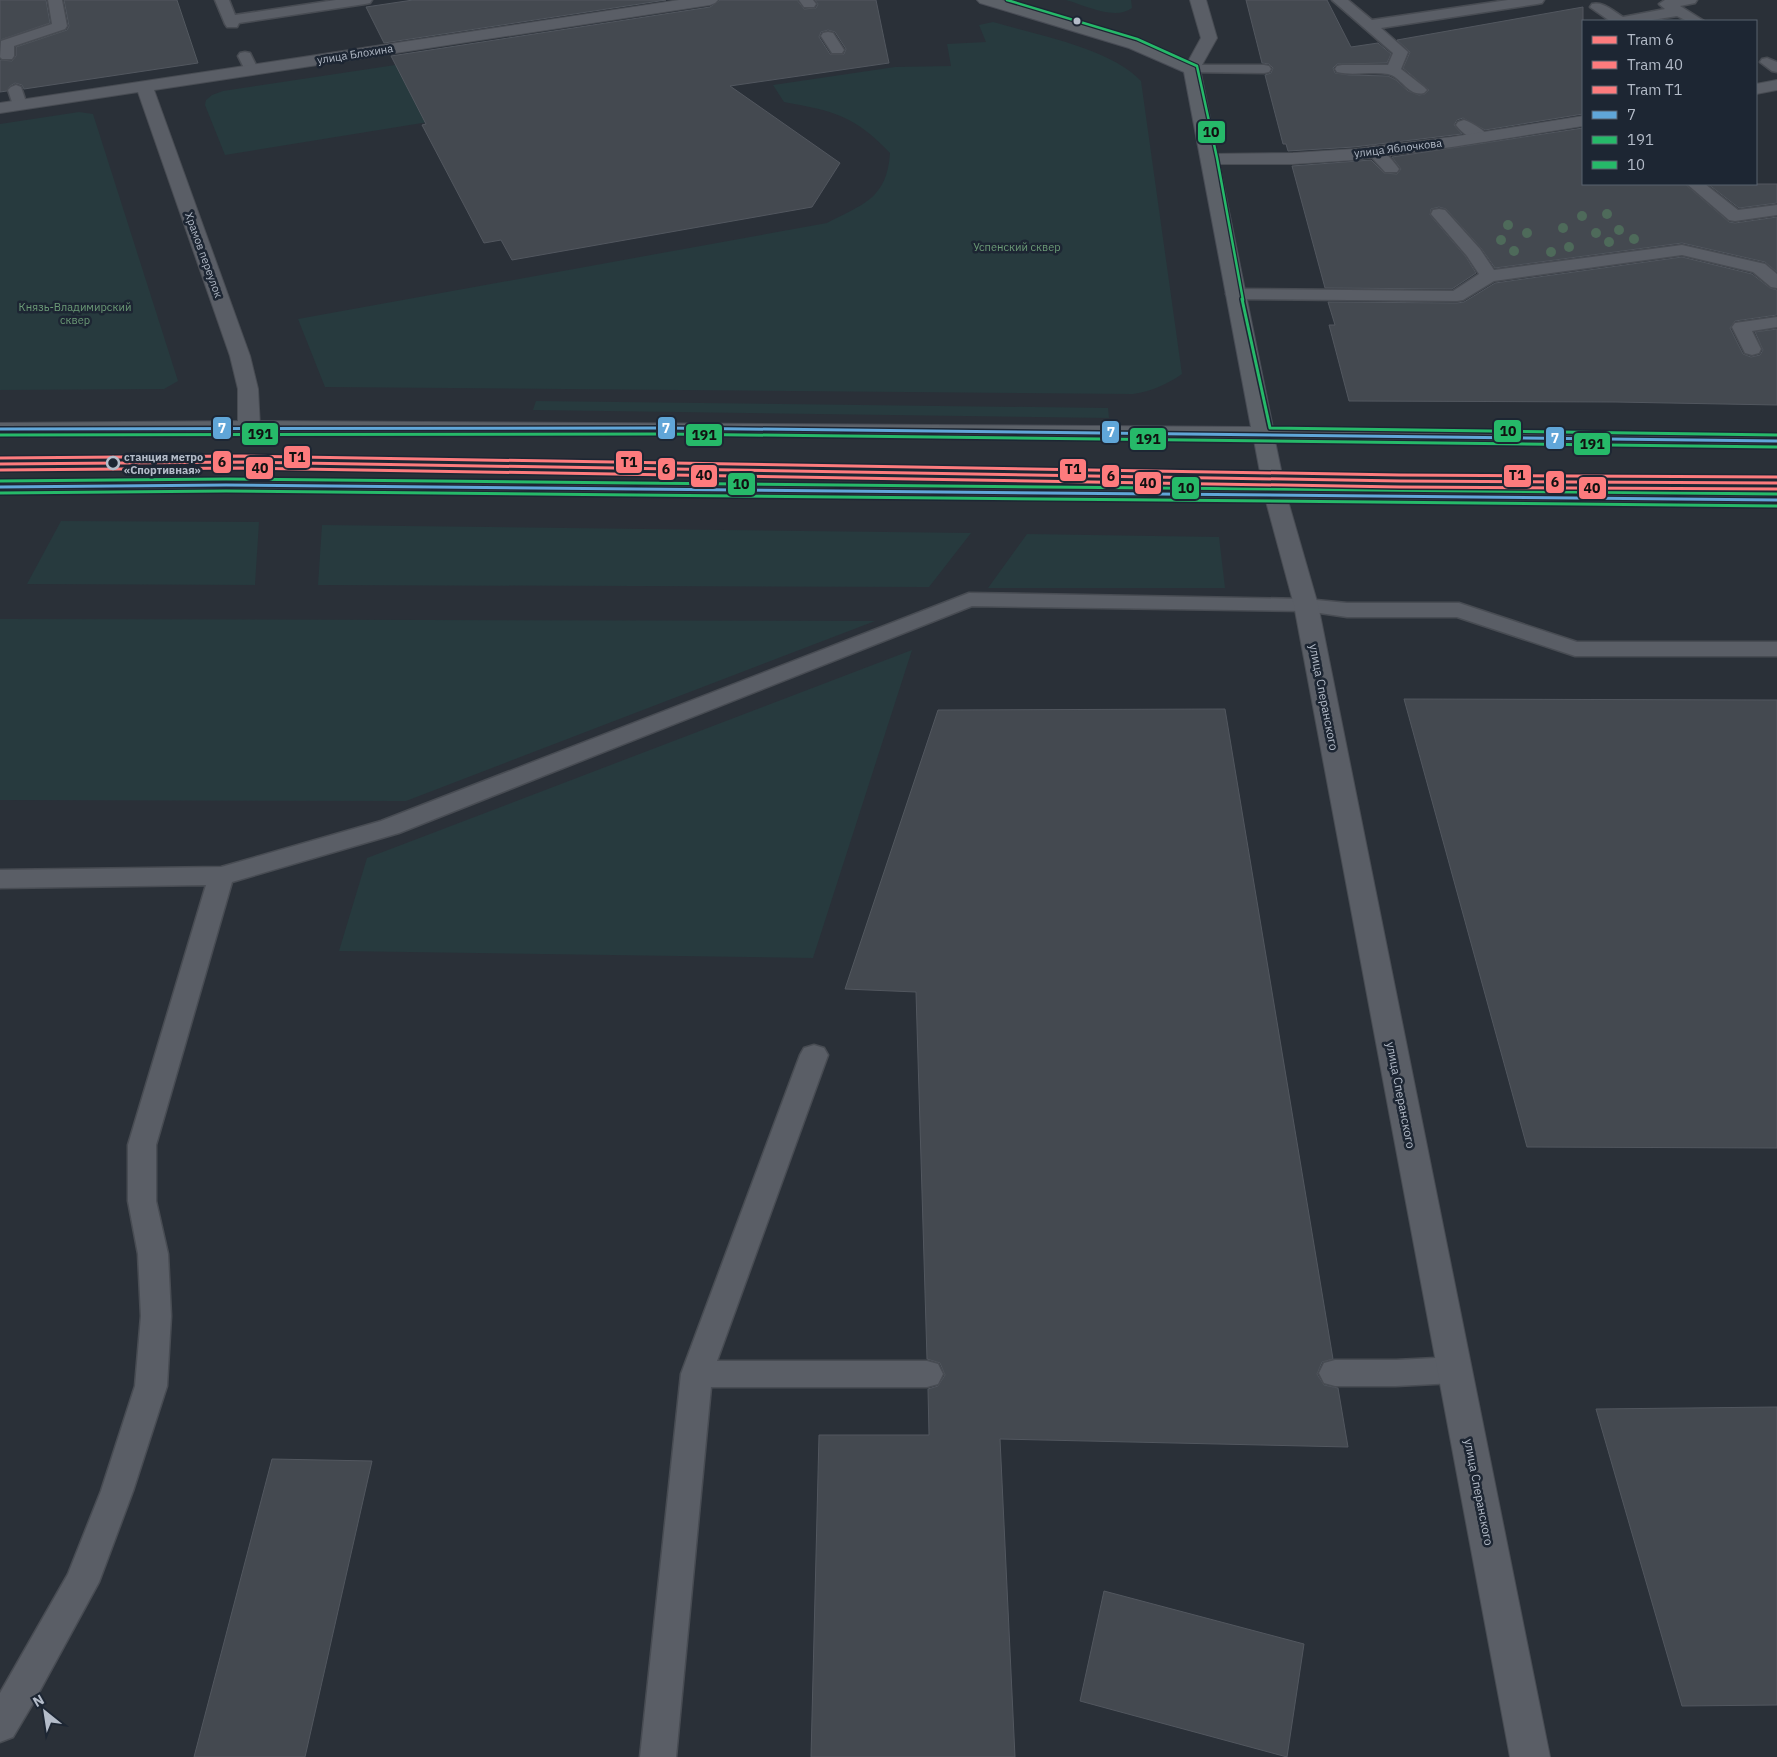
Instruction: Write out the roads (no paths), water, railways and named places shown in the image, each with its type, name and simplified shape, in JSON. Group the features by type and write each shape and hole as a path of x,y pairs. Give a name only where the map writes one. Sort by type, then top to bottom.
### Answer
{"main road":[{"path":"985,0 1135,45 1192,69"},
{"name":"улица Сперанского","path":"1192,69 1211,159 1234,294 1275,494"},
{"path":"0,429 249,427 1264,434 1777,441"},
{"path":"0,487 236,485 1777,500"}],"street":[{"name":"улица Блохина","path":"0,108 18,97 144,86 248,63 710,0"},
{"path":"1192,69 1209,38 1198,0"},
{"path":"1757,89 1777,85"},
{"name":"Храмов переулок","path":"144,86 240,356 248,389 249,427"},
{"name":"улица Яблочкова","path":"1211,159 1274,160 1374,152 1482,138 1582,121"},
{"name":"улица Сперанского","path":"1275,494 1306,606 1530,1757"}],"lane":[{"path":"7,56 6,44 60,26 55,0"},
{"path":"222,0 231,22 365,0"},
{"path":"1339,0 1401,52 1393,70"},
{"path":"1369,25 1537,0"},
{"path":"1690,0 1666,4 1695,20"},
{"path":"1597,8 1616,20"},
{"path":"1630,20 1679,11"},
{"path":"828,36 837,50"},
{"path":"1192,69 1264,69"},
{"path":"1342,70 1393,70 1419,90"},
{"path":"1464,125 1482,138"},
{"path":"1374,152 1391,168"},
{"path":"1696,185 1735,216 1777,210"},
{"path":"1439,214 1474,252 1489,276"},
{"path":"1234,294 1457,296 1489,276 1682,250 1759,268 1777,283"},
{"path":"1752,349 1741,327 1777,322"},
{"path":"0,879 220,876 390,827 969,599 1306,606 1346,610 1459,610 1575,649 1777,648"},
{"path":"0,1725 82,1582 117,1491 151,1386 156,1316 153,1254 142,1201 142,1145 220,876"},
{"path":"658,1757 697,1374 814,1055"},
{"path":"1335,1373 1396,1373 1455,1370"},
{"path":"697,1374 927,1374"}],"tram line":[{"name":"Т1","path":"0,458 242,456 1400,475 1777,477"},
{"name":"6","path":"0,464 242,462 1400,481 1777,483"},
{"name":"40","path":"0,470 242,468 1400,487 1777,489"}],"place":[{"name":"станция метро «Спортивная»","path":"113,463"}],"park label":[{"name":"Успенский сквер","path":"1017,247"},
{"name":"Князь-Владимирский сквер","path":"75,313"}]}
